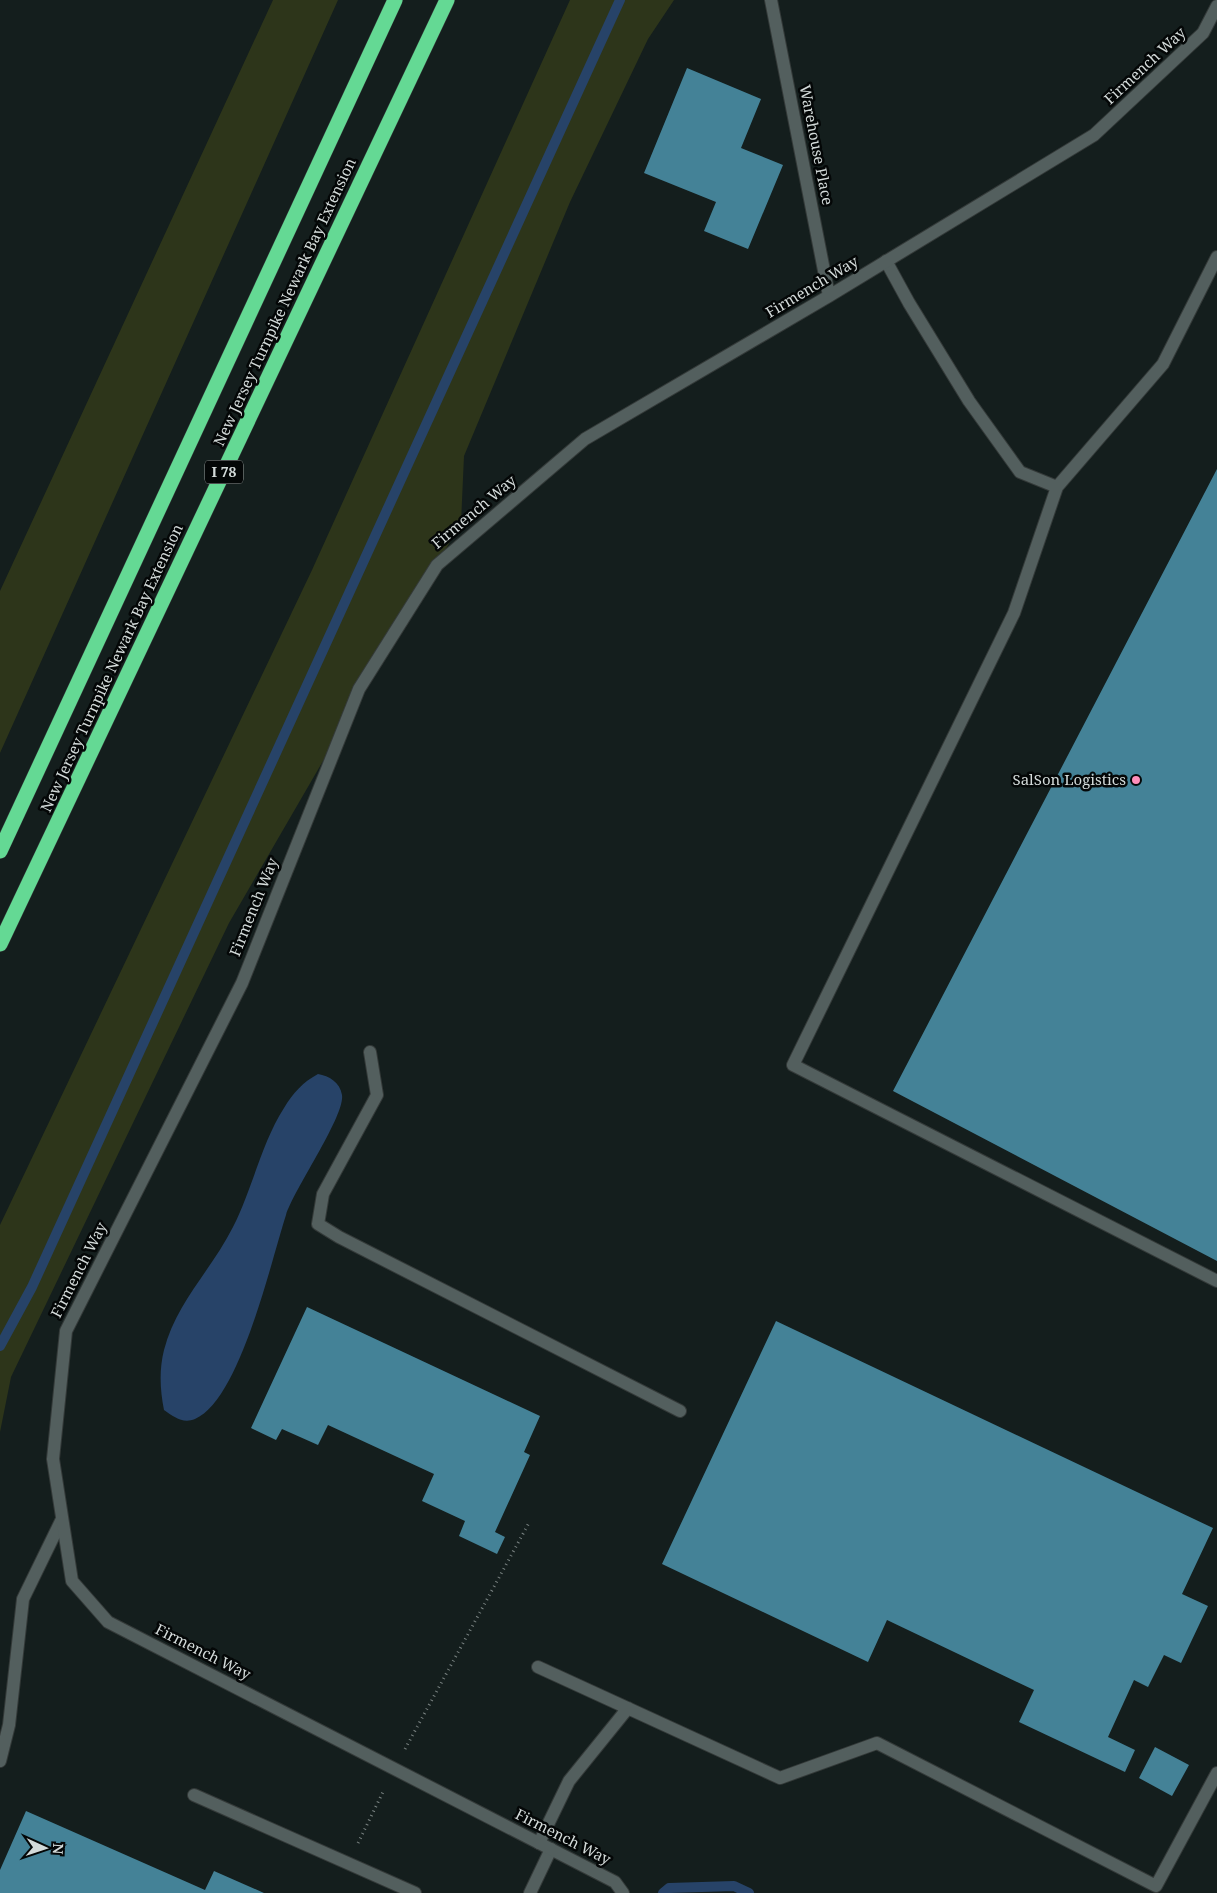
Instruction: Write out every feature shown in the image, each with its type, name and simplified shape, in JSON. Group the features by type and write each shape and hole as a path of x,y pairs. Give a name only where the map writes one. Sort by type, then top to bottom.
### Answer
{"highway":[{"name":"New Jersey Turnpike Newark Bay Extension","path":"0,851 395,0"},
{"name":"New Jersey Turnpike Newark Bay Extension","path":"0,944 447,0"}],"street":[{"name":"Warehouse Place","path":"771,0 829,296"},
{"name":"Firmench Way","path":"623,1893 614,1882 108,1622 72,1581 53,1459 66,1331 242,983 364,681 437,565 585,439 829,296 1094,136 1203,33 1217,6"},
{"path":"1217,257 1163,364 1057,487 1014,613 793,1065 1217,1281"},
{"path":"886,261 909,304 969,401 1020,472 1057,487"},
{"path":"370,1052 377,1095 323,1194 318,1224 356,1246 680,1411"},
{"path":"0,1761 9,1725 23,1600 62,1519"},
{"path":"538,1668 780,1778 877,1743 1156,1886 1217,1773"},
{"path":"538,1843 569,1781 628,1708"},
{"path":"194,1795 415,1893"},
{"path":"530,1893 551,1849"}],"path":[{"path":"348,1863 394,1769 530,1521"}],"green space":[{"path":"273,0 338,0 0,753 0,591"},
{"path":"570,0 674,0 648,39 570,202 464,456 461,523 229,923 11,1377 0,1432 0,1225 312,570"}],"water":[{"path":"318,1074 330,1078 339,1087 342,1095 341,1105 328,1135 286,1215 252,1327 240,1358 226,1386 211,1407 195,1419 187,1421 179,1419 164,1410 162,1395 161,1365 170,1333 177,1317 233,1227 276,1122 295,1093 303,1084"}],"building":[{"path":"687,68 761,99 741,148 783,165 748,249 704,231 716,202 644,173"},
{"name":"SalSon Logistics","path":"1217,469 1217,1261 893,1091"},
{"path":"307,1307 540,1416 524,1452 530,1455 495,1532 505,1537 497,1554 459,1536 465,1521 422,1501 434,1474 328,1425 318,1445 282,1429 276,1440 251,1428"},
{"path":"776,1321 1213,1528 1182,1594 1208,1606 1181,1663 1164,1655 1148,1687 1134,1680 1108,1737 1135,1750 1125,1772 1019,1722 1034,1690 887,1620 868,1662 662,1564"},
{"path":"1155,1747 1189,1765 1172,1796 1139,1778"},
{"path":"26,1811 205,1890 214,1871 264,1893 0,1893 0,1870"}],"waterway":[{"path":"0,1346 32,1287 620,0"},
{"path":"663,1893 669,1888 734,1886 749,1893"}],"place":[{"name":"SalSon Logistics","path":"1136,780"}]}
